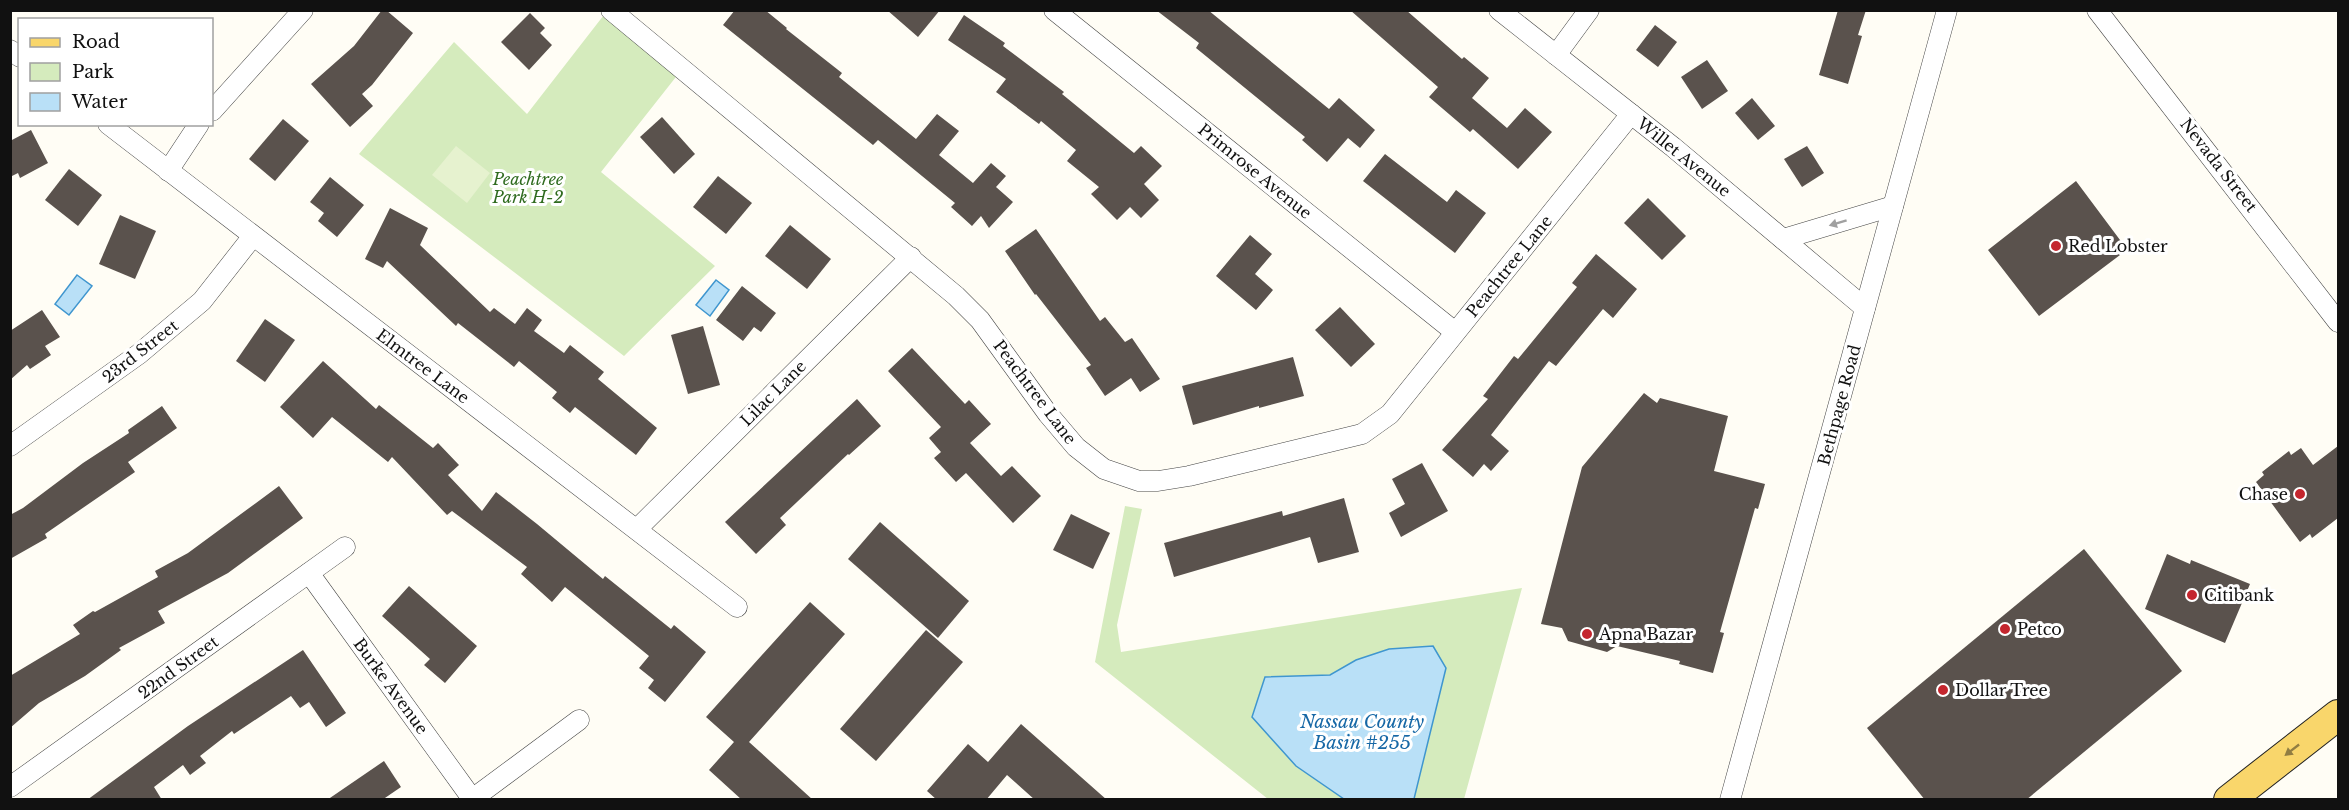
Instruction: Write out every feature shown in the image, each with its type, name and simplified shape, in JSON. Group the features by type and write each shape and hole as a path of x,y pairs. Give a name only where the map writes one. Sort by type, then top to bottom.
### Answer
{"main road":[{"path":"2229,800 2338,715"}],"street":[{"path":"213,110 303,10"},
{"name":"Peachtree Lane","path":"611,10 956,296 980,320 1048,414 1076,447 1104,469 1139,480 1158,481 1189,476 1362,434 1390,414 1630,114"},
{"name":"Primrose Avenue","path":"1054,10 1455,332"},
{"name":"Willet Avenue","path":"1499,10 1630,114 1865,308"},
{"path":"1556,55 1589,10"},
{"name":"Bethpage Road","path":"1730,800 1947,10"},
{"name":"Nevada Street","path":"2097,10 2338,322"},
{"name":"Elmtree Lane","path":"111,126 737,607"},
{"path":"168,171 199,126"},
{"path":"1783,239 1893,206"},
{"name":"23rd Street","path":"10,446 139,354 202,301 253,236"},
{"name":"Lilac Lane","path":"637,529 910,257"},
{"name":"22nd Street","path":"10,787 345,547"},
{"name":"Burke Avenue","path":"309,573 472,799"},
{"path":"472,799 579,720"}],"green space":[{"name":"Peachtree Park H-2","path":"607,11 683,68 601,172 715,266 624,356 359,154 454,42 527,114"},
{"path":"456,146 490,173 467,203 432,175"},
{"path":"1125,506 1142,509 1117,625 1121,652 1522,588 1464,799 1268,799 1095,662"}],"water":[{"path":"77,275 92,286 69,315 55,304"},
{"path":"716,280 729,290 710,316 696,305"},
{"name":"Nassau County Basin #255","path":"1433,646 1446,668 1414,799 1344,799 1296,766 1252,717 1265,677 1330,675 1356,660 1389,649"}],"building":[{"path":"382,10 386,10 413,33 372,85 362,94 373,106 350,127 311,84 354,46"},
{"path":"735,10 765,10 842,73 839,77 916,139 937,114 959,131 939,155 973,183 991,163 1006,176 996,187 1013,202 989,228 981,216 972,226 951,207 955,203 878,140 873,145 723,25"},
{"path":"887,10 940,10 918,37"},
{"path":"1156,10 1208,10 1329,109 1339,98 1375,130 1360,148 1348,138 1327,162 1302,140 1305,137 1196,48 1199,43"},
{"path":"1350,10 1406,10 1462,59 1464,57 1489,78 1472,98 1507,128 1525,108 1552,132 1518,169 1473,129 1470,132 1429,97 1438,87"},
{"path":"1838,10 1866,10 1858,35 1862,36 1848,84 1819,75"},
{"path":"530,13 545,28 540,33 552,45 529,70 501,42"},
{"path":"964,15 1005,43 1003,46 1064,92 1062,94 1134,153 1141,146 1162,166 1144,184 1159,200 1141,218 1130,207 1117,220 1091,194 1099,187 1067,161 1076,150 1041,121 1039,124 996,92 1006,79 948,40"},
{"path":"1655,25 1677,42 1658,67 1636,50"},
{"path":"1707,60 1728,91 1702,109 1681,77"},
{"path":"1752,98 1775,126 1758,140 1735,113"},
{"path":"662,117 695,154 674,174 640,137"},
{"path":"283,119 309,141 275,181 249,159"},
{"path":"31,130 48,163 20,178 18,173 10,177 10,141"},
{"path":"1807,146 1824,173 1802,187 1784,159"},
{"path":"1385,154 1447,202 1456,190 1486,213 1455,253 1363,181"},
{"path":"69,169 102,195 78,226 45,200"},
{"path":"718,176 752,203 726,234 693,207"},
{"path":"330,177 364,205 337,237 318,221 324,213 310,202"},
{"name":"Red Lobster","path":"2076,181 2123,244 2116,248 2120,255 2039,316 1988,250"},
{"path":"1648,198 1686,236 1662,260 1624,223"},
{"path":"390,208 428,228 420,245 490,312 494,308 515,324 527,308 542,320 534,331 564,353 570,345 604,372 598,379 657,428 636,455 575,407 570,413 552,398 557,392 519,361 514,367 458,323 456,326 387,261 383,268 365,259"},
{"path":"120,215 156,231 135,279 99,264"},
{"path":"790,225 831,259 807,289 765,256"},
{"path":"1036,229 1100,321 1105,317 1125,342 1132,338 1160,379 1140,392 1131,378 1105,396 1086,368 1091,365 1035,295 1005,251"},
{"path":"1250,235 1272,254 1255,274 1273,290 1256,310 1216,276"},
{"path":"1596,254 1637,289 1613,318 1603,309 1556,366 1549,361 1491,435 1509,451 1491,471 1484,464 1473,477 1442,450 1488,399 1483,396 1514,356 1518,359 1577,287 1572,283"},
{"path":"742,286 776,313 761,332 754,327 743,341 716,320"},
{"path":"1340,307 1375,344 1351,367 1315,330"},
{"path":"42,310 60,337 45,346 51,355 30,369 27,365 10,380 10,331"},
{"path":"265,319 295,340 265,382 236,361"},
{"path":"703,326 720,385 688,394 671,335"},
{"path":"912,348 965,404 969,400 991,424 970,443 1001,476 1012,466 1041,496 1013,523 966,473 956,482 934,458 941,452 929,438 941,427 888,371"},
{"path":"1293,357 1304,396 1193,425 1182,386"},
{"path":"323,361 376,409 379,405 433,448 438,443 459,465 448,475 482,511 496,492 603,579 605,576 671,629 674,625 706,652 665,702 648,688 654,680 639,668 649,656 565,587 552,602 521,574 527,567 452,511 447,515 392,457 388,462 332,417 313,438 280,407"},
{"path":"1644,393 1657,403 1660,398 1728,416 1714,471 1765,484 1758,509 1755,508 1720,632 1724,633 1713,673 1679,664 1680,661 1617,646 1607,652 1568,641 1562,628 1541,624 1582,467"},
{"path":"857,399 881,426 780,518 786,525 756,554 725,522"},
{"path":"162,406 177,428 128,462 135,472 45,534 47,538 10,559 10,515 129,433 128,430"},
{"name":"Chase","path":"2338,446 2338,518 2312,538 2310,534 2300,542 2256,482 2264,475 2262,472 2289,451 2291,455 2301,448 2313,465"},
{"path":"1422,463 1448,511 1401,537 1389,513 1405,504 1392,479"},
{"path":"279,486 303,518 228,573 158,611 165,623 119,648 121,650 85,676 39,703 10,728 10,676 80,634 73,625 93,611 95,612 158,577 155,571 188,553"},
{"path":"1344,498 1359,552 1318,563 1310,537 1174,577 1164,543 1282,511 1283,516"},
{"path":"1071,514 1110,533 1093,569 1053,550"},
{"path":"880,522 969,601 938,638 848,559"},
{"path":"2084,549 2182,671 2026,800 1925,800 1867,728"},
{"path":"2167,554 2190,564 2191,560 2250,584 2225,643 2145,609"},
{"path":"409,586 477,646 445,683 424,665 430,659 382,616"},
{"path":"810,602 845,634 749,742 813,800 742,800 709,770 734,742 706,717"},
{"path":"926,630 963,662 876,761 840,729"},
{"path":"303,650 346,713 326,727 309,702 300,708 291,696 234,734 232,731 200,756 206,763 190,775 183,765 154,787 162,800 87,800 188,726"},
{"path":"1021,724 1107,800 1035,800 1007,775 986,800 937,800 927,791 968,744 988,762"},
{"path":"384,761 401,787 382,800 327,800"}],"place":[{"name":"Red Lobster","path":"2056,246"},
{"name":"Chase","path":"2300,494"},
{"name":"Citibank","path":"2192,595"},
{"name":"Petco","path":"2005,629"},
{"name":"Apna Bazar","path":"1587,634"},
{"name":"Dollar Tree","path":"1943,690"}]}
